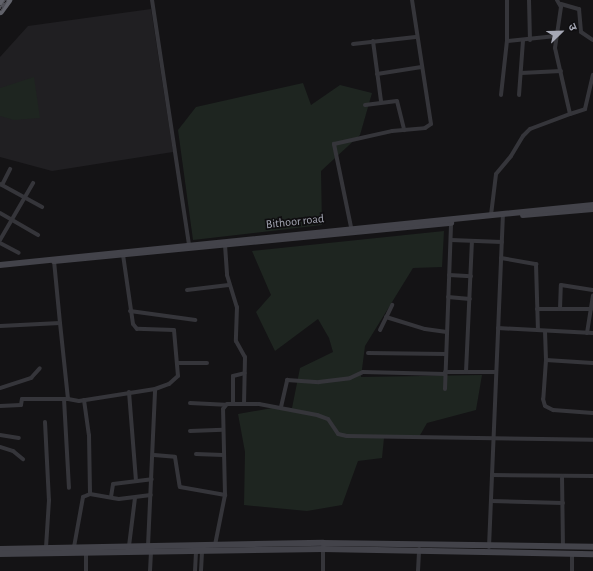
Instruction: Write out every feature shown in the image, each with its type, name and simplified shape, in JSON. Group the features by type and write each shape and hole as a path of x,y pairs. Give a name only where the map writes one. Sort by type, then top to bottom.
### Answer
{"highway":[{"path":"0,11 8,0"}],"street":[{"path":"152,0 189,244"},
{"path":"351,228 334,144 340,141 425,128 431,124 416,37 412,0"},
{"path":"501,95 507,41 507,0"},
{"path":"529,0 530,40"},
{"path":"557,0 561,4 579,9 580,32 593,40"},
{"path":"561,4 555,48 570,114"},
{"path":"507,41 530,40 556,36"},
{"path":"353,44 416,37"},
{"path":"519,95 523,40"},
{"path":"373,42 381,101"},
{"path":"377,74 421,67"},
{"path":"521,73 561,71"},
{"path":"491,215 496,174 511,156 523,136 530,129 585,109 593,74"},
{"path":"365,105 381,101 397,101 404,130"},
{"path":"10,169 1,184 42,207"},
{"path":"19,253 0,241 34,183"},
{"name":"Bithoor road","path":"0,265 52,261 189,244 503,215 593,205"},
{"path":"69,488 66,399 60,323 52,261 451,223 503,215 593,209"},
{"path":"0,213 38,235"},
{"path":"489,548 503,215"},
{"path":"445,389 451,223"},
{"path":"451,240 502,242"},
{"path":"466,372 472,241"},
{"path":"225,245 229,285 236,303 236,337 244,353 244,403"},
{"path":"0,406 21,405 22,399 84,400 155,389 177,379 178,363 174,330 135,328 130,311 123,255"},
{"path":"501,258 536,264 538,330"},
{"path":"449,275 471,276"},
{"path":"560,309 561,284 593,290"},
{"path":"187,290 229,285"},
{"path":"587,333 593,295"},
{"path":"448,297 470,299"},
{"path":"380,330 392,305"},
{"path":"537,309 591,309"},
{"path":"130,311 195,320"},
{"path":"386,317 425,329 447,332"},
{"path":"0,326 60,323"},
{"path":"498,328 593,333"},
{"path":"545,331 546,360 543,399 545,406 552,410 593,413"},
{"path":"368,353 446,354"},
{"path":"546,360 593,362"},
{"path":"178,363 207,363"},
{"path":"0,388 31,378 40,368"},
{"path":"281,407 287,380 318,382 350,378 363,372 496,372"},
{"path":"233,403 233,376 245,373"},
{"path":"150,571 155,389"},
{"path":"129,392 136,482"},
{"path":"84,400 89,435 90,494"},
{"path":"190,403 225,405 244,403 281,407 326,418 341,435 593,440"},
{"path":"215,545 225,495 223,430 225,405"},
{"path":"45,422 49,500 46,548"},
{"path":"190,431 223,430"},
{"path":"0,435 19,438"},
{"path":"0,446 13,451 23,459"},
{"path":"196,454 223,455"},
{"path":"154,455 176,457 180,487 225,495"},
{"path":"492,475 593,476"},
{"path":"562,476 563,547"},
{"path":"111,497 112,484 152,479"},
{"path":"74,547 83,497 90,494 135,498 151,495"},
{"path":"129,546 135,498"},
{"path":"491,501 563,503"},
{"path":"0,549 74,547 86,550 129,546 199,552 323,546 420,544 593,554"},
{"path":"418,571 420,544"},
{"path":"199,545 201,571"},
{"path":"0,554 150,549 199,545 323,546 419,551 489,548 593,547"},
{"path":"323,546 323,571"},
{"path":"86,550 86,571"},
{"path":"195,571 199,552"},
{"path":"572,553 572,571"}],"shaded area":[{"path":"151,9 173,152 52,171 0,157 0,57 28,26"},
{"path":"34,77 40,118 14,120 0,116 0,88"},
{"path":"303,83 311,105 340,85 372,93 360,135 321,171 322,225 193,240 178,130 196,107"},
{"path":"444,231 442,267 413,268 365,346 361,377 482,375 476,410 427,423 419,437 384,438 382,458 358,461 342,505 307,511 244,505 245,452 238,414 278,407 292,408 300,368 333,352 329,338 318,319 275,351 256,312 271,295 252,251"}],"railway":[{"path":"0,10 6,0"}]}
